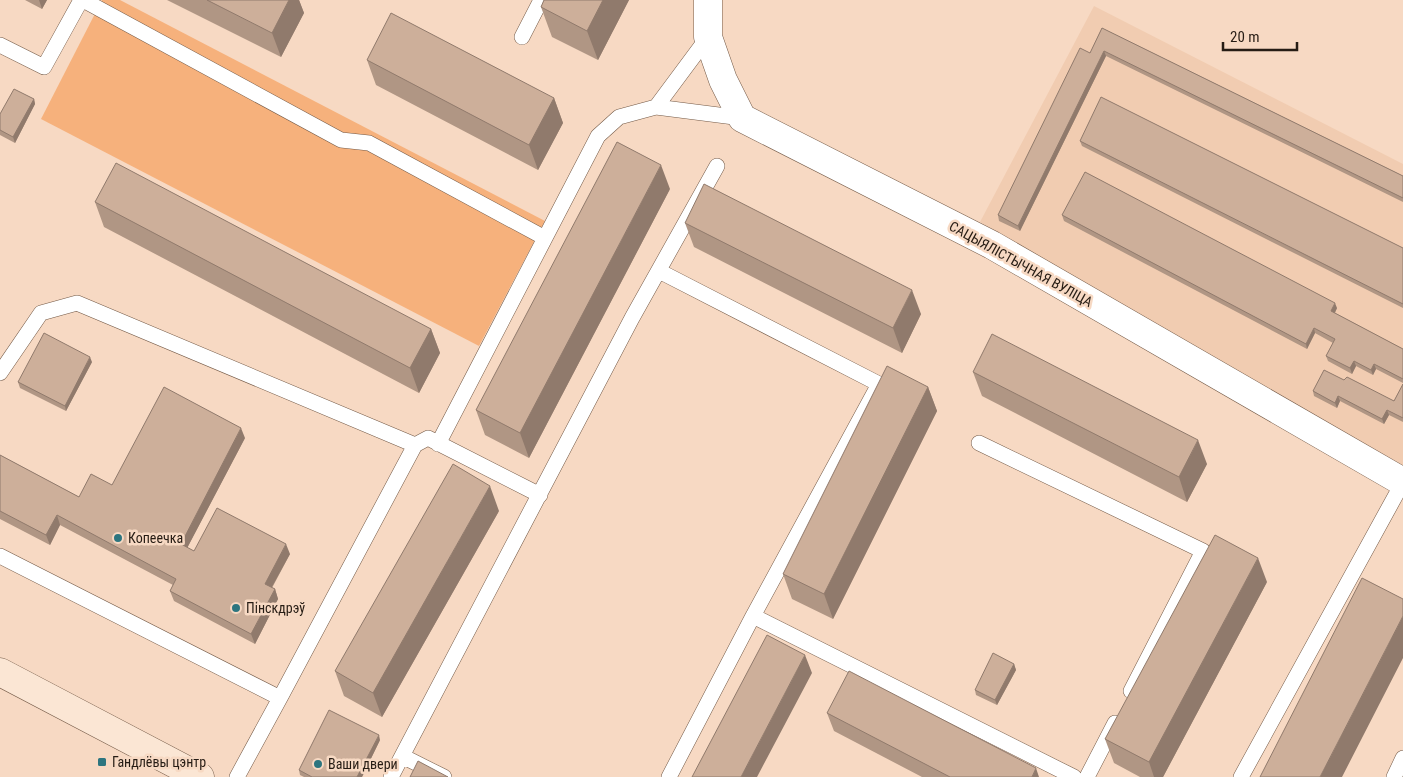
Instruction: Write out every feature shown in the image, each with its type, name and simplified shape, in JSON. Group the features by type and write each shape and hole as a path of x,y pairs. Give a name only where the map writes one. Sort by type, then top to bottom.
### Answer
{"main road":[{"path":"0,672 200,777"}],"street":[{"path":"708,0 708,37 724,80 742,118"},
{"name":"САЦЫЯЛІСТЫЧНАЯ ВУЛІЦА","path":"742,118 992,245 1403,482"}],"lane":[{"path":"0,45 44,67 82,0 341,140 369,143 545,238"},
{"path":"522,37 542,0"},
{"path":"656,107 708,37"},
{"path":"438,444 598,136 619,117 656,107 742,118"},
{"path":"391,777 658,270 717,166"},
{"path":"658,270 878,384 669,777"},
{"path":"0,373 41,313 77,303 415,445"},
{"path":"237,777 415,445 428,438 540,495"},
{"path":"979,443 1203,551 1087,777"},
{"path":"1241,777 1403,482"},
{"path":"0,556 280,698"},
{"path":"753,616 1074,777"},
{"path":"402,756 444,777"},
{"path":"1394,777 1403,758"}],"shaded area":[{"path":"102,0 120,0 545,221 479,346 41,119"},
{"path":"1094,6 1403,164 1403,465 980,222"}],"building":[{"path":"207,0 289,0 272,33"},
{"path":"544,0 603,0 587,31 541,7"},
{"path":"391,13 554,98 529,145 367,60"},
{"path":"1102,28 1403,176 1403,198 1104,51 1018,226 998,215 1080,48 1090,53"},
{"path":"14,89 34,99 13,137 0,130 0,114"},
{"path":"1101,97 1403,248 1403,304 1080,141"},
{"path":"617,142 661,165 520,433 476,410"},
{"path":"116,163 431,329 410,368 95,202"},
{"path":"1085,172 1335,303 1331,311 1403,349 1403,379 1374,364 1371,370 1354,361 1350,368 1326,356 1335,339 1314,328 1306,344 1062,215"},
{"path":"704,184 912,290 893,328 685,223"},
{"path":"44,333 90,357 65,406 18,382"},
{"path":"992,334 1198,440 1179,477 973,372"},
{"path":"887,366 928,387 824,594 783,574"},
{"path":"1324,370 1344,380 1347,377 1394,401 1403,384 1403,418 1387,410 1382,419 1338,396 1335,403 1313,391"},
{"path":"164,387 241,428 181,544 194,551 217,508 286,544 265,584 275,589 251,634 170,591 176,579 57,515 46,535 0,511 0,455 79,497 91,474 112,485"},
{"path":"453,464 490,486 373,693 335,671"},
{"path":"1215,535 1258,558 1149,762 1105,739"},
{"path":"1362,578 1403,599 1403,616 1320,777 1260,777"},
{"path":"767,635 805,655 741,777 692,777"},
{"path":"993,653 1014,664 995,700 975,690"},
{"path":"849,671 1036,768 1032,777 950,777 827,713"},
{"path":"329,710 379,735 357,777 312,777 299,770"},
{"path":"418,761 448,777 410,777"}],"place":[{"name":"Копеечка","path":"118,538"},
{"name":"Пінскдрэў","path":"236,608"},
{"name":"Гандлёвы цэнтр","path":"102,762"},
{"name":"Ваши двери","path":"318,764"}]}
